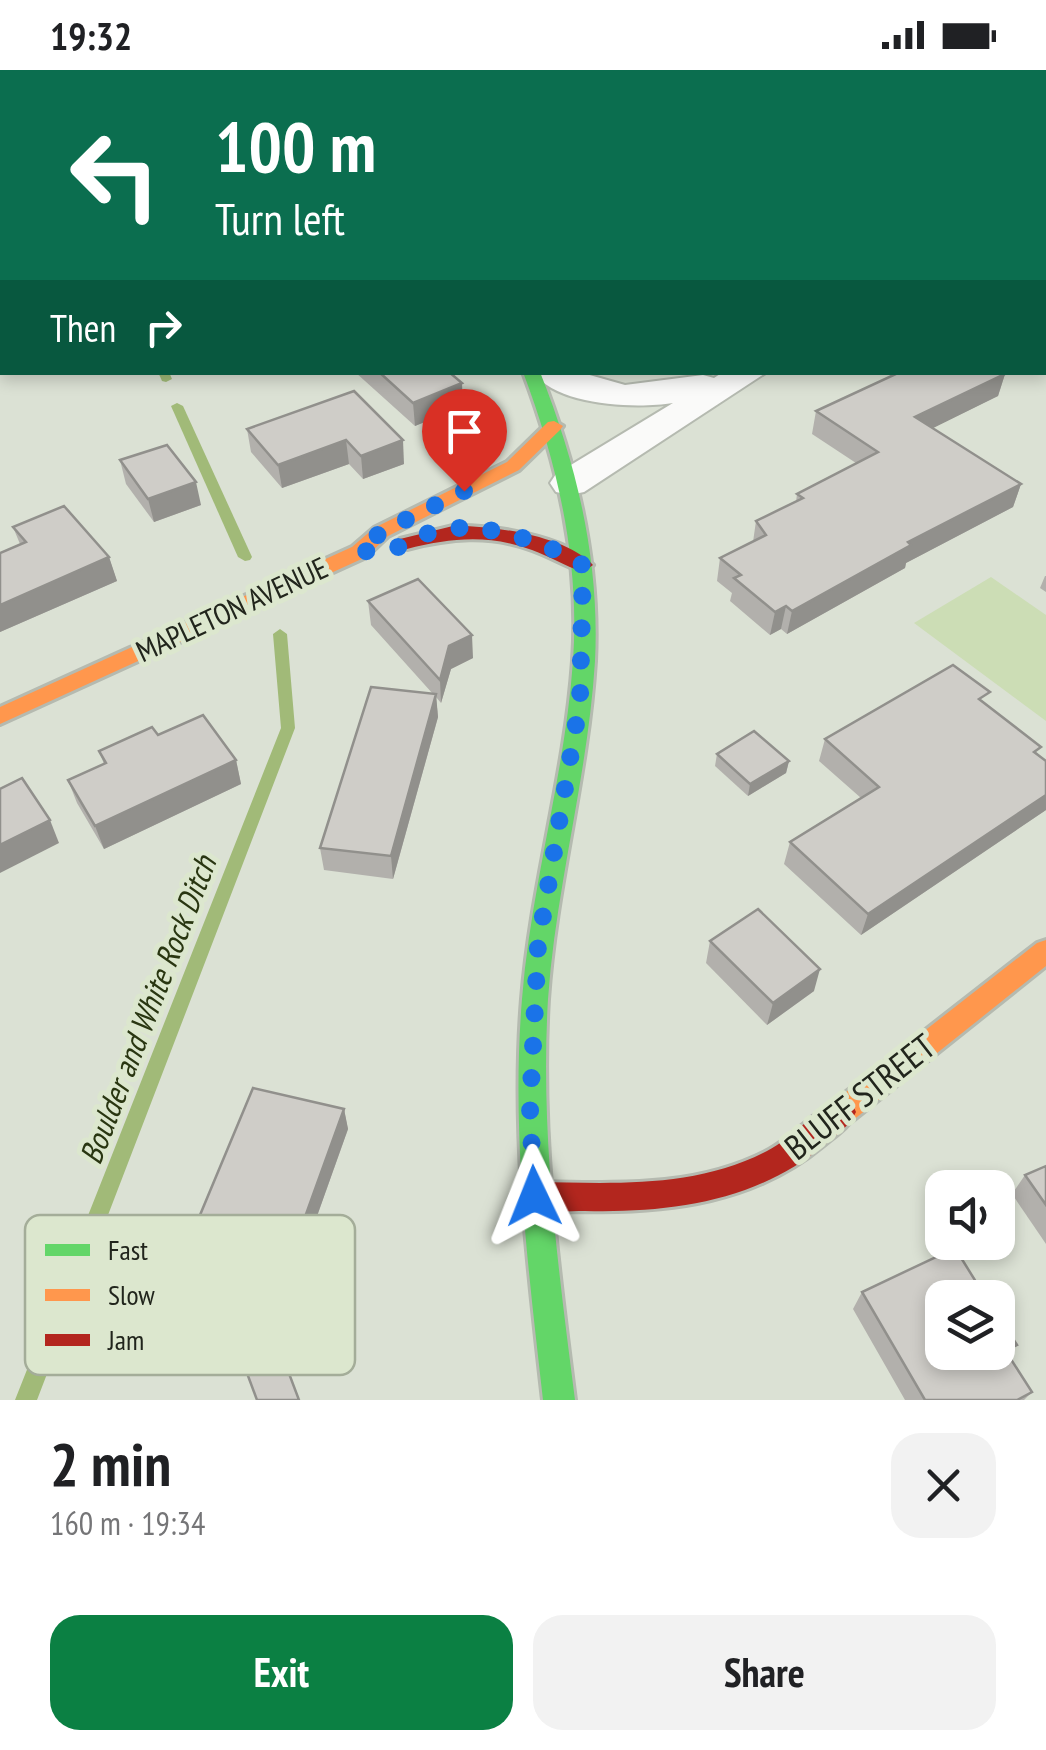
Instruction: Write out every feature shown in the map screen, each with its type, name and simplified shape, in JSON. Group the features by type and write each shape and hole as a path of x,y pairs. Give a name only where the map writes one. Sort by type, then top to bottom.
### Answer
{"street":[{"path":"532,375 554,426 570,483 583,565 580,701 538,945 530,1108 534,1196 558,1400"},
{"path":"558,375 588,389 645,398 741,375"},
{"path":"570,483 743,375"},
{"name":"MAPLETON AVENUE","path":"0,716 359,552 381,532 513,466 554,426"},
{"path":"359,552 396,548 431,532 473,526 539,542 583,565"},
{"name":"BLUFF STREET","path":"534,1196 678,1198 710,1190 782,1160 1046,951"}],"green space":[{"path":"991,577 1046,615 1046,721 914,623"}],"building":[{"path":"382,375 453,375 462,383 413,403"},
{"path":"894,375 1003,375 915,417 1021,484 908,542 911,545 792,611 786,606 775,612 734,578 741,575 720,558 766,535 756,521 803,498 797,494 878,452 816,411"},
{"path":"354,391 403,440 361,456 346,440 278,465 247,429"},
{"path":"167,445 196,482 148,499 120,460"},
{"path":"64,506 109,557 0,605 0,553 26,542 13,527"},
{"path":"418,579 472,635 449,646 440,680 368,601"},
{"path":"953,665 990,692 979,699 1041,747 1034,752 1046,761 1046,795 868,914 790,842 879,787 825,739"},
{"path":"371,687 436,694 391,856 320,848"},
{"path":"203,715 236,760 95,826 68,780 106,763 99,751 152,727 158,735"},
{"path":"754,731 789,761 750,784 717,754"},
{"path":"22,778 50,820 0,845 0,789"},
{"path":"758,909 820,969 773,1003 710,941"},
{"path":"253,1088 344,1109 306,1215 200,1215"},
{"path":"1046,1166 1046,1205 1025,1175"},
{"path":"930,1260 962,1260 975,1280 925,1280 925,1370 1015,1370 1015,1366 1032,1392 1017,1400 925,1400 862,1292"},
{"path":"248,1375 290,1375 299,1400 257,1400"}],"waterway":[{"name":"Boulder and White Rock Ditch","path":"164,375 166,379"},
{"name":"Boulder and White Rock Ditch","path":"177,406 245,557"},
{"name":"Boulder and White Rock Ditch","path":"98,1215 288,728 280,634"},
{"name":"Boulder and White Rock Ditch","path":"26,1400 36,1375"}],"traffic: fast":[{"path":"532,375 557,442 574,513 585,623 575,745 539,956 533,1049 537,1200 559,1400"}],"traffic: slow":[{"path":"0,716 359,552 381,532 513,466 554,426"},
{"path":"842,1112 1046,951"}],"traffic: jam":[{"path":"407,543 453,533 497,534 540,546 583,565"},
{"path":"534,1196 661,1196 721,1185 789,1154 842,1112"}],"route":[{"path":"464,491 381,532 359,552 396,548 431,532 473,526 539,542 583,565 580,701 538,945 530,1108 534,1196"}]}
